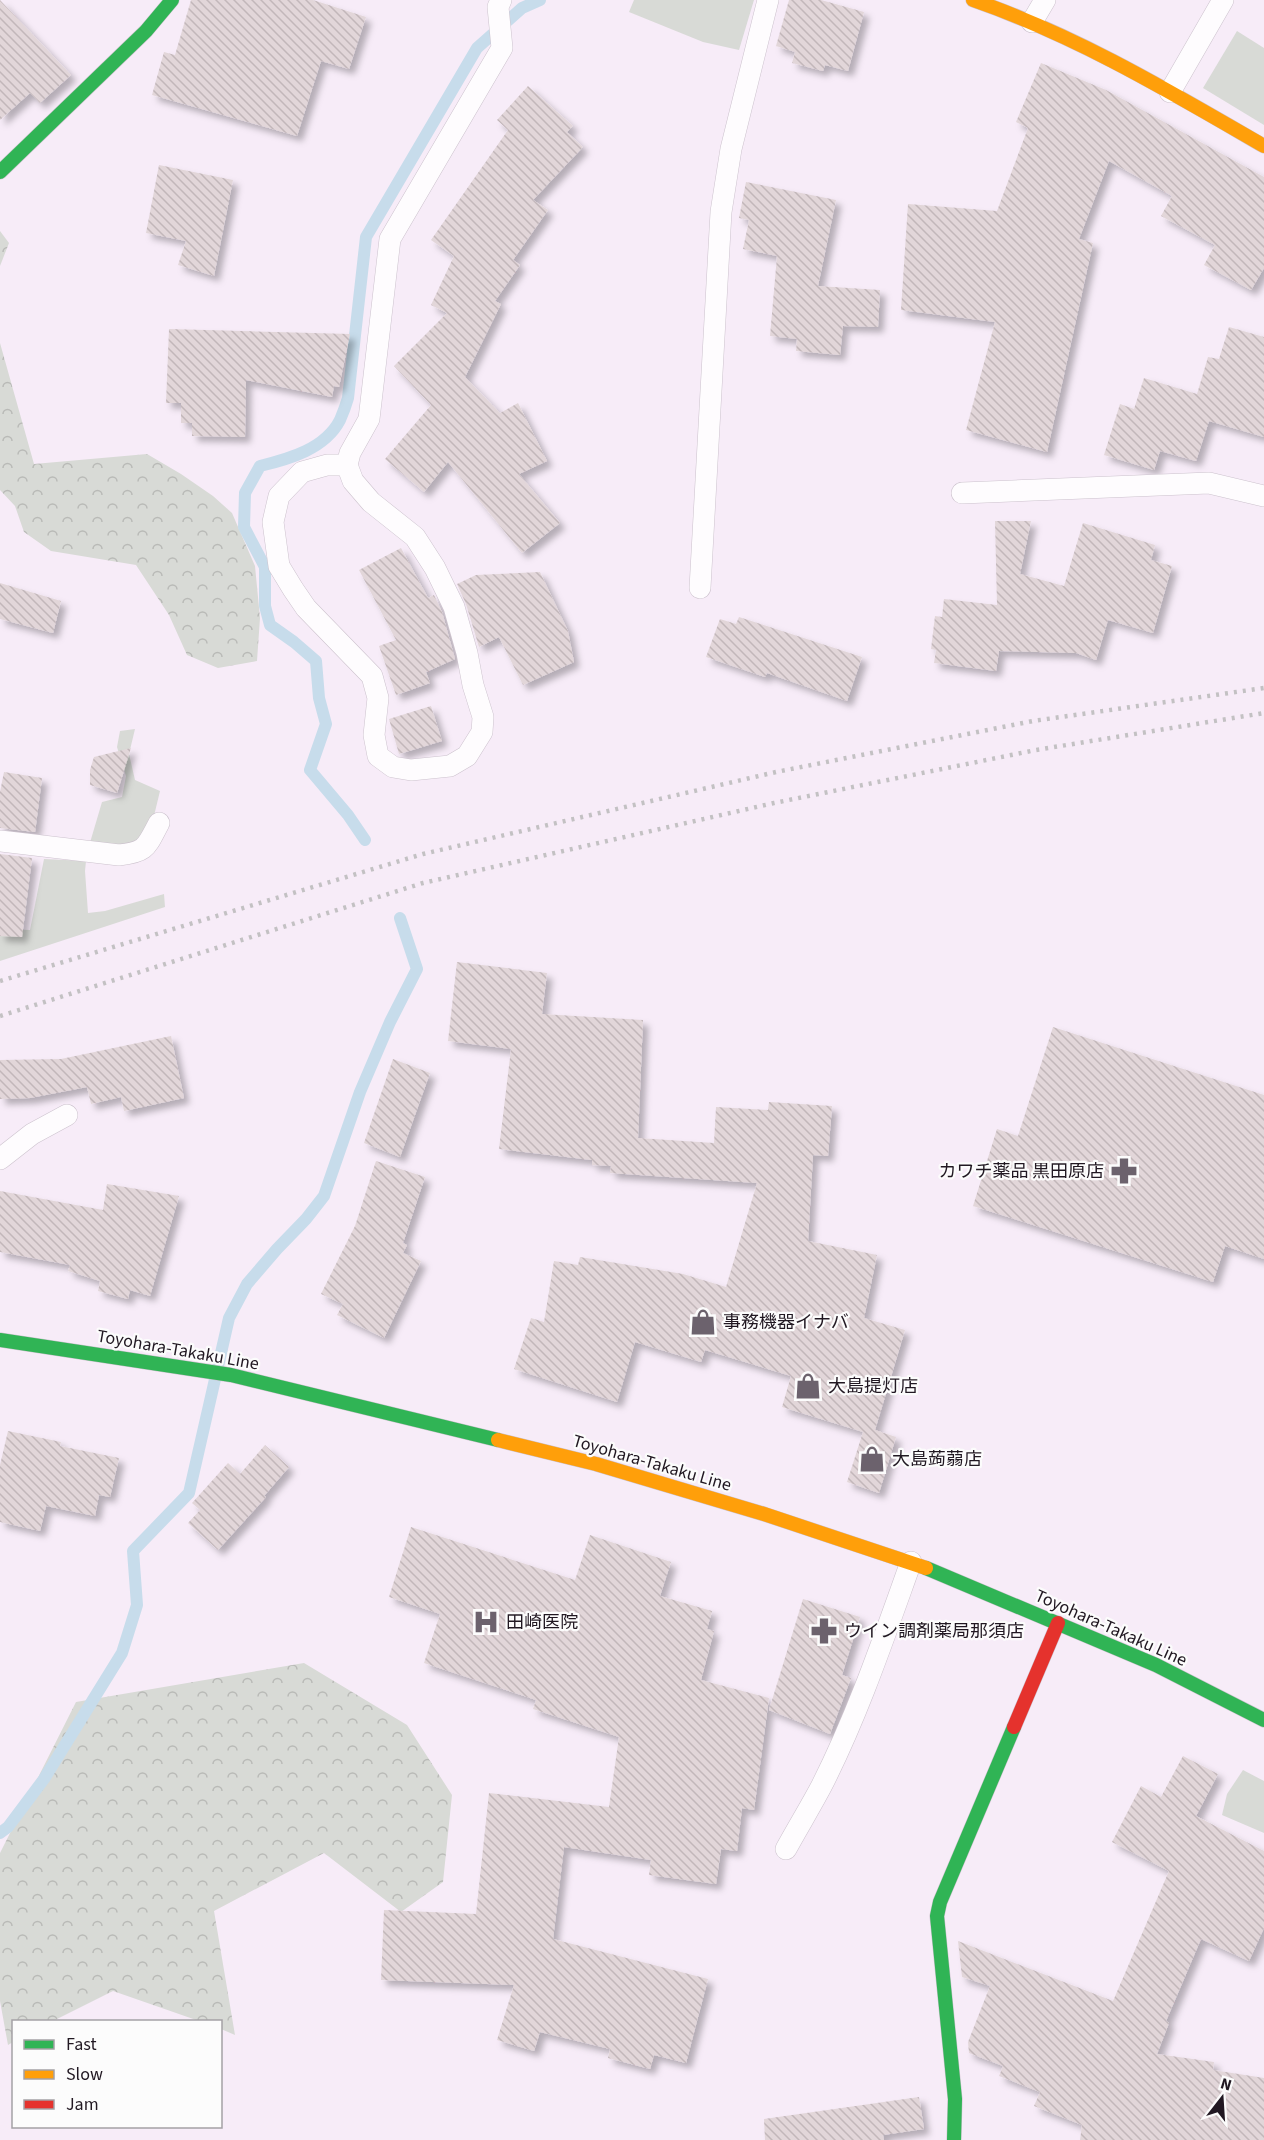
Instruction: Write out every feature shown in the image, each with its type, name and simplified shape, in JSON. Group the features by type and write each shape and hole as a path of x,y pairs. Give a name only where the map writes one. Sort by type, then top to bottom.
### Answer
{"main road":[{"path":"0,172 146,31 172,0"},
{"path":"973,0 1006,10 1070,39 1170,92 1264,146"},
{"name":"Toyohara-Takaku Line","path":"0,1340 231,1375 596,1464 764,1514 911,1562 1156,1665 1264,1720"},
{"path":"954,2140 955,2099 937,1916 940,1902 1058,1623"}],"lane":[{"path":"347,465 327,465 302,472 279,496 273,522 279,566 306,608 372,676 378,698 374,735 378,756 393,767 411,770 450,766 466,756 476,743 482,732 483,717 454,607 435,568 415,537 371,502 353,481 347,465 350,453 369,419 390,239 502,48 498,7 501,0"},
{"path":"700,588 721,212 733,138 768,0"},
{"path":"1032,22 1045,0"},
{"path":"1170,92 1223,0"},
{"path":"962,493 1209,483 1264,496"},
{"path":"0,841 119,855 138,853 147,845 159,822"},
{"path":"0,1158 32,1134 67,1115"},
{"path":"786,1849 822,1785 850,1724 911,1562"}],"green space":[{"path":"634,0 754,0 739,50 703,42 629,12"},
{"path":"1237,31 1264,48 1264,125 1203,88"},
{"path":"0,231 9,243 0,266"},
{"path":"0,343 34,464 147,454 213,496 232,513 255,566 260,618 257,661 218,668 187,655 169,615 136,565 51,551 24,532 15,506 0,490"},
{"path":"135,729 129,754 135,780 160,791 153,820 137,844 89,846 102,802 122,797 126,776 117,747 120,731"},
{"path":"44,859 86,861 88,913 105,911 164,894 165,907 0,961 0,929 30,930"},
{"path":"304,1663 407,1725 452,1795 443,1882 401,1912 324,1853 214,1911 235,2035 222,2029 222,2020 196,2020 113,1991 55,2020 12,2020 12,2043 8,2045 0,2001 0,1853 76,1702"},
{"path":"1243,1770 1264,1781 1264,1833 1222,1815 1227,1794"}],"building":[{"path":"0,0 71,75 40,103 30,93 0,120"},
{"path":"191,0 313,0 366,17 349,69 321,61 297,136 152,95 164,52 175,55"},
{"path":"789,0 821,0 864,12 848,71 825,65 823,71 792,63 795,52 776,46"},
{"path":"1041,63 1106,90 1264,177 1264,268 1251,290 1204,265 1215,245 1161,216 1172,196 1109,161 1079,239 1093,243 1047,452 966,430 995,322 901,310 908,204 997,211 1028,128 1016,122"},
{"path":"528,86 573,126 567,132 583,147 533,200 548,210 513,260 520,265 495,301 501,304 465,377 500,413 518,403 547,461 519,474 560,523 522,553 448,462 424,492 385,459 431,405 394,366 447,313 431,305 454,256 431,240 508,130 497,120"},
{"path":"159,165 233,180 214,276 178,265 186,241 146,233"},
{"path":"746,182 836,200 818,286 880,290 878,327 843,326 840,355 796,351 797,339 770,336 777,256 743,249 749,220 739,218"},
{"path":"1229,327 1264,337 1264,437 1209,421 1196,461 1160,451 1154,470 1104,455 1120,404 1134,409 1144,378 1197,394 1208,357 1219,359"},
{"path":"169,329 350,334 339,387 334,386 332,397 246,380 245,437 192,436 192,423 181,423 181,403 166,403"},
{"path":"995,521 1031,521 1020,574 1064,586 1083,523 1155,545 1151,560 1172,566 1153,633 1108,620 1096,660 1076,653 999,651 996,671 934,663 936,650 931,649 935,616 942,617 944,599 997,605"},
{"path":"401,548 428,598 434,595 442,612 455,659 426,672 430,683 396,695 379,646 396,640 359,570"},
{"path":"540,572 568,631 574,662 523,685 499,637 479,647 466,604 457,584 476,575"},
{"path":"0,583 61,601 53,633 0,619"},
{"path":"739,617 862,657 847,701 767,673 765,677 706,657 720,619 736,624"},
{"path":"431,706 442,741 399,754 389,719"},
{"path":"131,748 117,793 90,785 90,770 94,757"},
{"path":"4,772 42,778 35,832 0,828 0,792"},
{"path":"0,854 32,858 22,937 0,936"},
{"path":"457,962 547,973 542,1014 643,1020 638,1138 714,1143 716,1107 768,1110 769,1102 832,1106 828,1156 813,1155 808,1241 877,1255 864,1318 905,1330 875,1430 896,1437 879,1493 847,1482 863,1432 782,1407 791,1376 705,1350 701,1362 635,1342 617,1402 514,1369 531,1318 544,1322 554,1261 578,1265 580,1257 683,1274 726,1287 757,1183 610,1173 611,1166 592,1165 592,1160 499,1149 511,1049 448,1041"},
{"name":"カワチ薬品 黒田原店","path":"1053,1027 1264,1095 1264,1259 1225,1246 1213,1282 973,1206 997,1129 1018,1136"},
{"path":"171,1036 184,1098 124,1111 121,1097 91,1104 87,1087 30,1098 0,1099 0,1060 61,1059"},
{"path":"393,1059 430,1073 400,1157 364,1143"},
{"path":"376,1161 425,1177 403,1243 407,1245 403,1253 421,1261 384,1338 337,1315 343,1304 321,1294 355,1226"},
{"path":"107,1184 179,1196 150,1296 130,1290 128,1299 98,1291 100,1281 68,1271 70,1265 0,1252 0,1191 103,1210"},
{"path":"8,1431 61,1442 60,1446 119,1458 110,1497 99,1495 95,1516 46,1506 40,1531 0,1522 0,1465"},
{"path":"265,1445 289,1467 264,1496 266,1497 218,1550 188,1523 200,1510 192,1503 228,1463 240,1474"},
{"path":"411,1527 575,1580 590,1535 671,1562 660,1596 712,1611 707,1629 714,1631 701,1680 769,1698 754,1810 742,1808 737,1851 721,1849 716,1884 649,1875 651,1860 564,1847 553,1939 708,1979 686,2063 654,2055 650,2069 608,2058 610,2049 540,2032 534,2051 497,2040 514,1985 381,1980 384,1910 476,1914 489,1793 609,1807 619,1737 533,1709 536,1700 424,1663 440,1614 389,1597"},
{"path":"803,1599 860,1617 842,1675 851,1678 830,1734 769,1710"},
{"path":"1183,1756 1218,1774 1196,1816 1264,1851 1264,1928 1249,1961 1201,1939 1166,2021 1169,2023 1157,2054 1214,2062 1213,2070 1264,2078 1264,2140 1080,2140 1082,2125 1034,2106 1040,2092 999,2076 1003,2066 969,2053 968,2042 990,1986 962,1977 958,1941 1113,2001 1169,1871 1112,1842 1141,1786 1161,1797"},
{"path":"919,2097 924,2129 883,2135 884,2140 765,2140 764,2119"}],"waterway":[{"path":"365,840 348,815 310,770 326,724 319,698 316,661 270,625 265,606 265,567 244,527 245,493 260,466 294,456 316,445 333,430 340,420 348,398 366,237 477,48 522,8 540,0"},
{"path":"0,1833 8,1827 44,1779 122,1653 137,1605 133,1551 189,1493 229,1318 247,1284 324,1196 360,1092 390,1022 417,969 400,918"}],"railway":[{"path":"0,981 423,854 776,772 1033,721 1264,688"},
{"path":"0,1016 423,883 774,803 1036,750 1264,713"}],"traffic: fast":[{"path":"0,172 146,31 172,0"},
{"path":"0,1340 231,1375 498,1440"},
{"path":"926,1568 1156,1665 1264,1720"},
{"path":"954,2140 955,2099 937,1916 940,1902 1014,1727"}],"traffic: slow":[{"path":"973,0 1049,30 1122,66 1264,146"},
{"path":"498,1440 596,1464 764,1514 926,1568"}],"traffic: jam":[{"path":"1014,1727 1058,1623"}],"place":[{"name":"カワチ薬品 黒田原店","path":"1124,1171"},
{"name":"事務機器イナバ","path":"703,1322"},
{"name":"大島提灯店","path":"808,1386"},
{"name":"大島蒟蒻店","path":"872,1459"},
{"name":"田崎医院","path":"486,1622"},
{"name":"ウイン調剤薬局那須店","path":"824,1631"}]}
